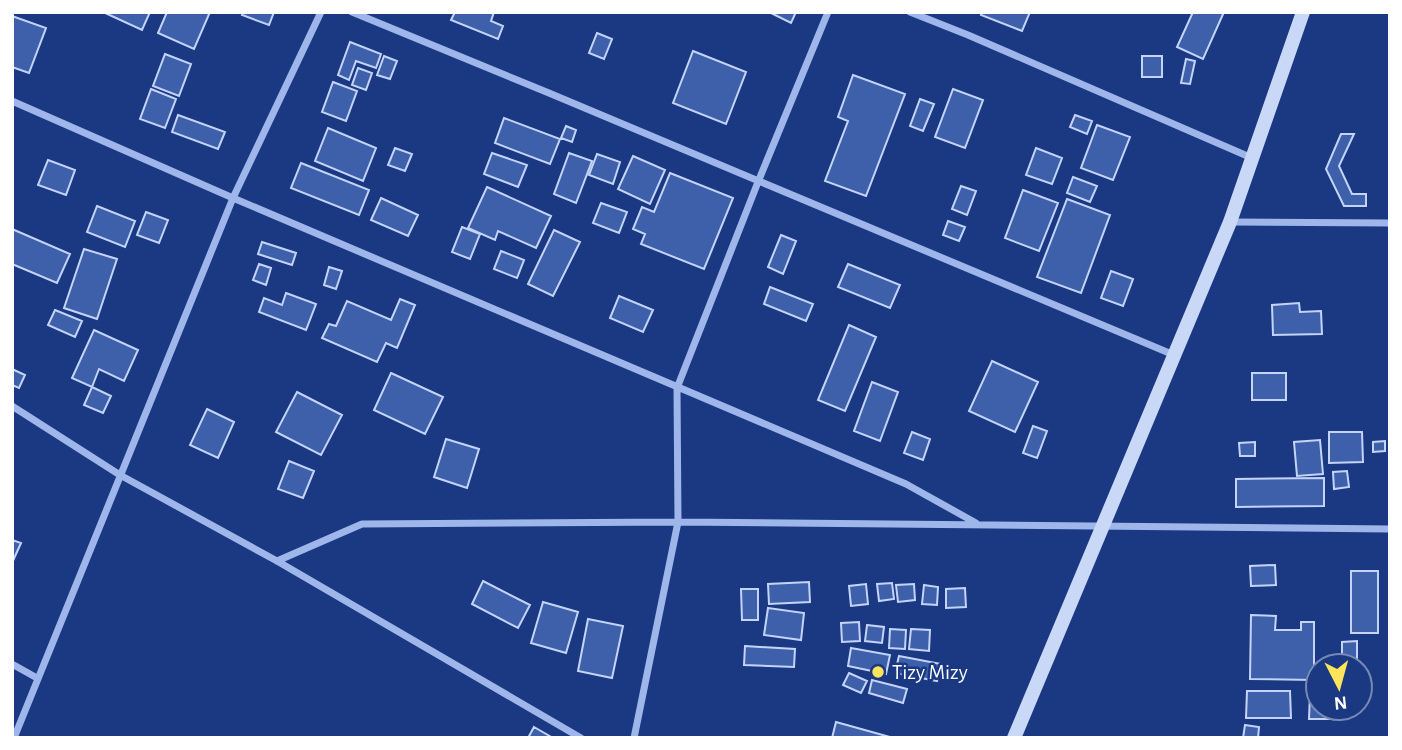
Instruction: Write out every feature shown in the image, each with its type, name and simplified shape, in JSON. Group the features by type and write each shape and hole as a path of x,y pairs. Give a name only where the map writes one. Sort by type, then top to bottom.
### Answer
{"street":[{"path":"13,738 233,198 321,12"},
{"path":"352,12 1174,355"},
{"path":"634,738 678,523 677,388 828,12"},
{"path":"910,12 1252,158"},
{"path":"1014,738 1230,222 1303,12"},
{"path":"12,101 233,198 906,484 978,524"},
{"path":"1230,222 1390,223"},
{"path":"12,406 120,475 278,561 581,738"},
{"path":"278,561 362,524 978,524 1390,529"},
{"path":"12,664 37,678"}],"building":[{"path":"103,12 150,12 142,30"},
{"path":"167,12 210,12 194,49 158,33"},
{"path":"243,12 274,12 269,25 242,15"},
{"path":"455,12 494,12 491,21 503,26 498,39 451,20"},
{"path":"769,12 796,12 791,23"},
{"path":"982,12 1030,12 1022,31 981,15"},
{"path":"1193,12 1224,12 1203,59 1177,47"},
{"path":"12,16 46,28 29,73 12,67"},
{"path":"597,33 612,39 604,59 589,53"},
{"path":"350,42 381,54 376,68 356,61 349,80 338,75"},
{"path":"693,51 746,72 726,124 673,103"},
{"path":"165,54 191,64 179,96 153,86"},
{"path":"384,56 397,61 390,79 377,75"},
{"path":"1142,56 1162,56 1162,77 1142,77"},
{"path":"1186,59 1195,61 1190,84 1181,83"},
{"path":"358,68 372,73 366,90 352,85"},
{"path":"853,75 905,94 866,196 825,181 848,121 838,117"},
{"path":"333,82 357,91 346,121 322,112"},
{"path":"151,89 176,99 165,128 140,119"},
{"path":"953,89 983,100 965,148 935,137"},
{"path":"920,99 934,104 923,131 910,126"},
{"path":"178,115 225,132 218,149 172,132"},
{"path":"1075,115 1092,121 1087,134 1070,127"},
{"path":"504,118 560,139 550,164 495,143"},
{"path":"1097,125 1130,137 1113,180 1081,168"},
{"path":"566,126 576,130 572,142 561,138"},
{"path":"328,128 376,148 363,181 315,161"},
{"path":"1341,134 1354,134 1339,166 1352,194 1366,194 1366,206 1344,206 1326,169"},
{"path":"395,148 412,154 405,171 388,165"},
{"path":"1036,148 1062,158 1052,184 1026,175"},
{"path":"492,153 527,165 518,187 484,174"},
{"path":"569,153 592,161 576,203 554,194"},
{"path":"597,154 620,162 613,184 589,175"},
{"path":"633,156 665,170 650,204 618,189"},
{"path":"48,160 75,170 66,195 38,185"},
{"path":"301,163 369,190 359,215 291,188"},
{"path":"670,173 733,198 704,269 641,244 645,234 633,229 642,207 654,212"},
{"path":"1073,177 1097,186 1090,202 1067,193"},
{"path":"961,186 976,191 967,215 952,209"},
{"path":"487,187 551,216 536,248 498,231 495,240 468,228"},
{"path":"1023,190 1058,203 1039,251 1005,238"},
{"path":"381,198 418,215 408,236 371,220"},
{"path":"1067,199 1110,215 1081,293 1037,277"},
{"path":"601,203 627,212 619,233 593,223"},
{"path":"97,206 135,221 125,247 87,232"},
{"path":"146,212 168,220 159,243 137,235"},
{"path":"948,221 965,227 959,241 943,235"},
{"path":"462,227 480,234 470,259 452,252"},
{"path":"12,229 70,254 57,283 12,264"},
{"path":"554,230 580,242 553,296 528,284"},
{"path":"781,235 796,241 783,274 768,267"},
{"path":"262,242 296,253 292,265 258,254"},
{"path":"84,249 117,259 97,319 64,308"},
{"path":"501,251 524,260 517,278 494,269"},
{"path":"259,264 271,268 266,285 253,280"},
{"path":"848,264 900,285 890,308 838,287"},
{"path":"329,267 342,271 336,289 324,285"},
{"path":"1111,271 1133,279 1123,306 1101,298"},
{"path":"770,287 813,304 806,321 764,304"},
{"path":"286,293 316,304 306,330 259,312 264,298 282,305"},
{"path":"619,296 653,310 643,332 610,318"},
{"path":"400,299 415,305 397,348 386,343 377,362 322,338 329,324 336,326 347,301 391,320"},
{"path":"1299,303 1300,312 1321,311 1322,334 1273,335 1272,305"},
{"path":"55,310 82,321 75,337 48,325"},
{"path":"849,325 876,337 845,411 818,400"},
{"path":"94,330 138,350 124,381 99,369 92,387 72,378"},
{"path":"992,361 1038,382 1015,432 969,411"},
{"path":"12,369 25,375 19,388 12,385"},
{"path":"391,373 443,397 425,434 374,410"},
{"path":"1252,373 1286,373 1286,400 1252,400"},
{"path":"872,382 898,392 880,441 854,431"},
{"path":"92,387 111,396 103,413 84,405"},
{"path":"297,392 342,415 321,455 276,432"},
{"path":"207,409 234,422 218,458 190,445"},
{"path":"1033,426 1047,431 1037,458 1023,453"},
{"path":"912,432 930,439 923,460 904,453"},
{"path":"1329,432 1362,432 1363,462 1329,463"},
{"path":"446,439 479,449 467,488 434,477"},
{"path":"1320,440 1323,474 1297,476 1294,442"},
{"path":"1385,441 1385,451 1373,452 1373,442"},
{"path":"1255,442 1255,456 1240,456 1239,443"},
{"path":"289,461 314,471 303,498 278,489"},
{"path":"1347,471 1349,487 1334,489 1333,472"},
{"path":"1324,478 1324,506 1236,507 1236,479"},
{"path":"12,540 21,543 12,563"},
{"path":"1275,565 1276,585 1251,586 1250,566"},
{"path":"1351,571 1378,571 1378,633 1351,633"},
{"path":"483,581 530,605 518,628 472,604"},
{"path":"809,582 810,602 769,604 768,584"},
{"path":"892,583 894,599 879,601 877,584"},
{"path":"866,584 868,604 851,606 849,586"},
{"path":"914,584 915,600 898,602 896,585"},
{"path":"924,585 938,587 937,605 922,604"},
{"path":"965,588 966,607 946,608 946,589"},
{"path":"741,589 758,589 758,620 742,620"},
{"path":"543,602 578,612 566,653 531,643"},
{"path":"768,608 804,613 801,640 764,635"},
{"path":"1251,615 1276,616 1275,630 1301,630 1301,622 1314,622 1314,652 1304,652 1304,680 1250,679"},
{"path":"588,619 623,626 612,678 578,671"},
{"path":"859,622 860,641 842,642 841,623"},
{"path":"867,625 884,627 882,643 865,641"},
{"path":"890,629 906,630 905,649 889,648"},
{"path":"911,629 930,630 929,651 909,649"},
{"path":"1357,641 1357,652 1342,652 1342,642"},
{"path":"745,646 795,649 794,667 744,665"},
{"path":"851,648 890,655 886,674 848,666"},
{"path":"899,656 941,664 937,681 895,673"},
{"path":"849,673 867,681 861,693 843,685"},
{"path":"872,680 907,689 903,703 869,693"},
{"path":"1247,691 1290,691 1291,718 1246,718"},
{"path":"836,722 890,737 890,738 832,738"},
{"path":"1245,725 1259,727 1258,738 1243,738"},
{"path":"534,727 553,738 528,738"}],"place":[{"name":"Tizy Mizy","path":"878,672"}]}
